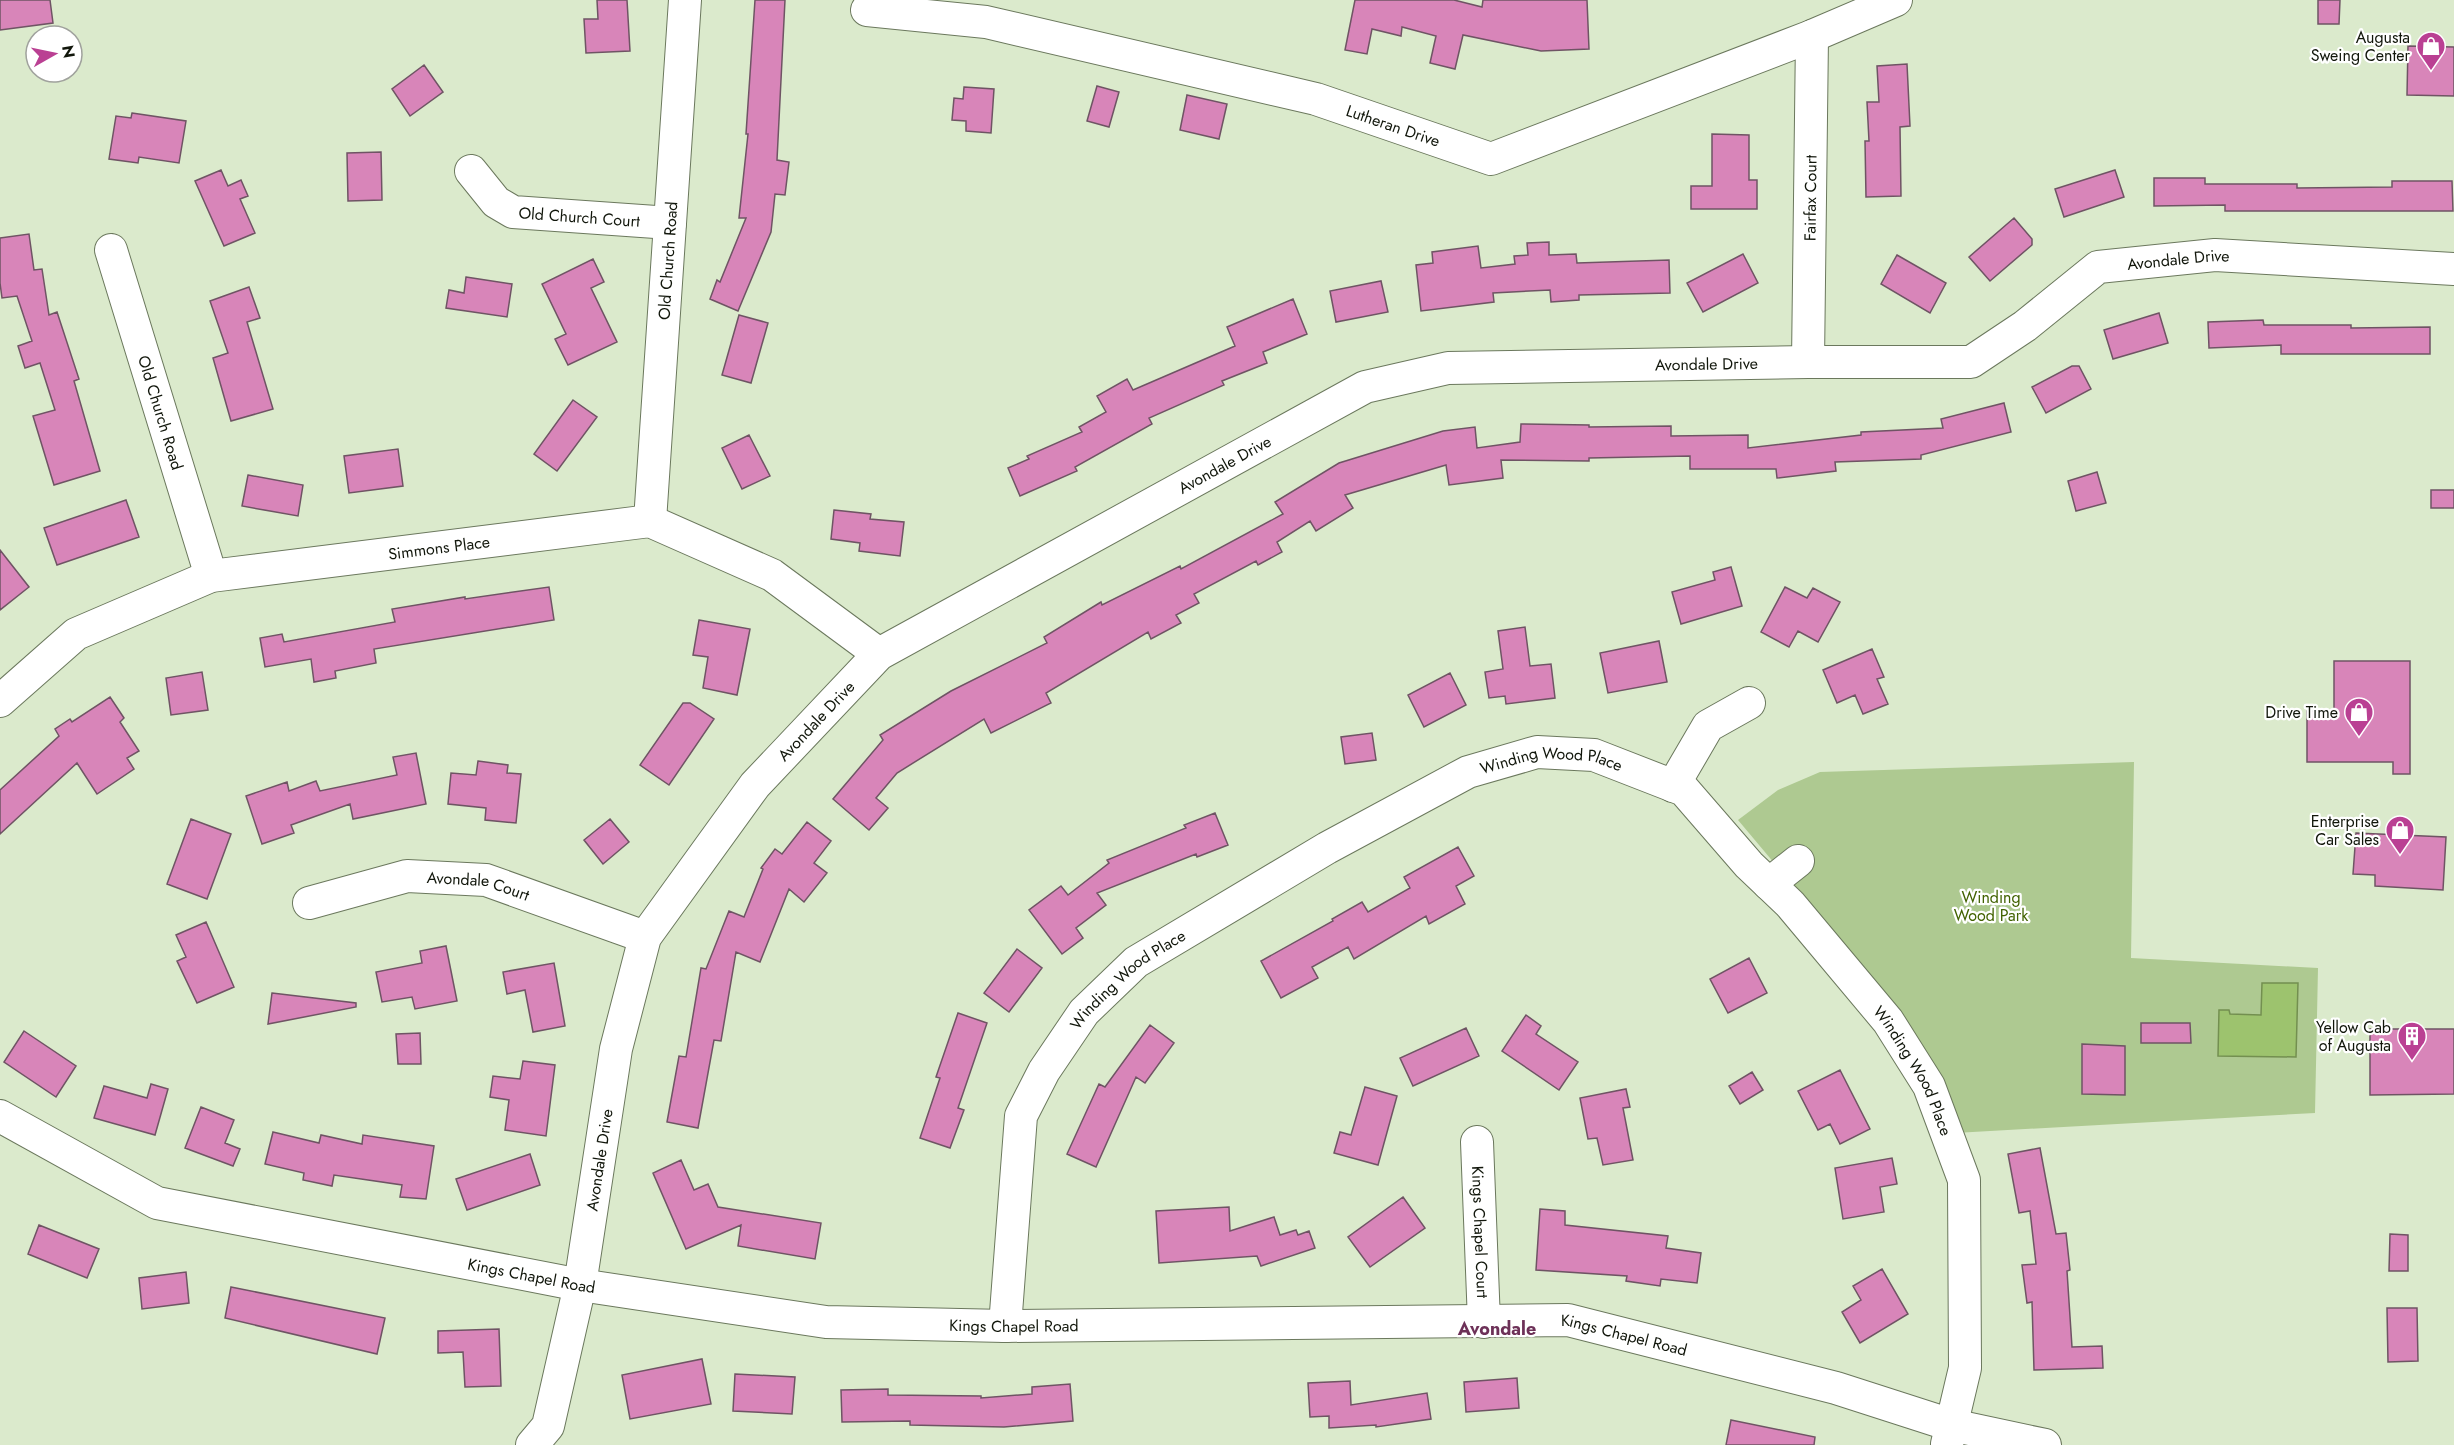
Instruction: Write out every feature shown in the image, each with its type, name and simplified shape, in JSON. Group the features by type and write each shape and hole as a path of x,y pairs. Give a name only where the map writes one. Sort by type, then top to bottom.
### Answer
{"street":[{"name":"Old Church Road","path":"650,521 686,0"},
{"name":"Lutheran Drive","path":"867,10 986,22 1316,99 1491,159 1812,36 1896,0"},
{"name":"Fairfax Court","path":"1808,362 1812,36"},
{"name":"Old Church Court","path":"471,171 496,202 513,212 670,223"},
{"name":"Old Church Road","path":"111,250 211,576"},
{"name":"Avondale Drive","path":"532,1445 548,1426 580,1285 616,1049 645,938 755,785 879,654 1365,387 1448,368 1808,362 1971,362 2025,326 2098,267 2215,255 2454,269"},
{"name":"Simmons Place","path":"0,701 76,634 211,576 650,521"},
{"path":"650,521 772,575 879,654"},
{"path":"1673,786 1708,726 1749,703"},
{"name":"Winding Wood Place","path":"1005,1326 1021,1116 1044,1071 1084,1012 1137,962 1327,848 1468,772 1537,752 1594,754 1684,790 1749,865 1790,904 1888,1022 1929,1086 1964,1180 1965,1368 1949,1435"},
{"path":"1769,884 1798,861"},
{"name":"Avondale Court","path":"309,903 407,876 486,880 645,938"},
{"name":"Kings Chapel Road","path":"0,1116 157,1203 580,1285 826,1322 1005,1326 1568,1320 1836,1388 1949,1435 2045,1445"},
{"name":"Kings Chapel Court","path":"1477,1142 1484,1322"}],"green space":[{"name":"Winding Wood Park","path":"2134,762 2131,958 2318,968 2315,1113 1955,1133 1801,895 1738,820 1778,790 1820,772"}],"shaded area":[{"path":"2262,983 2298,983 2296,1057 2218,1056 2219,1010 2229,1010 2230,1014 2261,1015"}],"building":[{"path":"0,0 50,0 53,23 24,24 24,27 0,30"},
{"path":"597,0 627,0 630,51 586,53 584,19 598,19"},
{"path":"755,0 785,0 777,160 789,162 785,195 775,194 771,232 738,311 710,299 717,280 720,282 746,218 739,218 748,134 746,134"},
{"path":"1355,0 1454,0 1482,7 1483,0 1587,0 1589,49 1541,51 1463,35 1455,69 1430,63 1436,36 1402,27 1401,36 1372,29 1367,54 1345,50"},
{"path":"2318,0 2340,0 2339,24 2318,24"},
{"name":"Augusta Sweing Center","path":"2408,46 2454,47 2454,96 2407,95"},
{"path":"1907,64 1910,126 1900,127 1901,196 1866,197 1865,141 1869,141 1867,102 1879,102 1877,66"},
{"path":"424,65 443,92 410,116 392,89"},
{"path":"1097,86 1119,92 1109,127 1087,121"},
{"path":"964,87 994,89 991,133 966,131 966,121 952,120 954,98 963,99"},
{"path":"1187,95 1227,104 1219,139 1180,130"},
{"path":"132,113 186,121 179,163 139,157 138,163 109,159 116,116 131,118"},
{"path":"1712,134 1749,135 1749,180 1757,180 1757,209 1691,209 1691,186 1712,186"},
{"path":"381,152 382,200 348,201 347,153"},
{"path":"221,170 228,186 241,180 248,196 240,199 255,233 224,246 195,181"},
{"path":"2115,170 2124,197 2064,217 2055,189"},
{"path":"2154,178 2205,178 2205,184 2297,184 2297,188 2392,187 2392,181 2452,181 2453,211 2225,211 2225,205 2154,206"},
{"path":"2014,218 2032,239 2032,245 1990,281 1969,257"},
{"path":"29,234 34,270 42,269 49,315 57,312 79,379 74,381 100,471 54,485 33,416 55,410 40,363 25,368 18,346 32,341 17,296 2,298 0,283 0,238"},
{"path":"1549,242 1549,255 1576,254 1577,263 1669,260 1670,293 1579,295 1579,300 1551,302 1550,290 1493,293 1494,302 1421,311 1416,265 1433,263 1432,252 1478,246 1481,268 1515,264 1514,256 1528,255 1527,243"},
{"path":"1743,254 1758,283 1703,312 1687,283"},
{"path":"1897,255 1946,283 1930,313 1881,284"},
{"path":"593,259 604,282 591,288 617,342 568,365 555,339 566,334 542,284"},
{"path":"466,277 512,284 507,317 446,308 449,290 464,293"},
{"path":"1381,281 1388,312 1336,322 1330,291"},
{"path":"249,287 260,318 247,322 273,409 231,421 213,358 228,353 210,301"},
{"path":"1293,299 1307,334 1263,352 1267,363 1222,381 1224,385 1149,418 1152,424 1075,467 1077,471 1020,496 1008,468 1029,459 1027,456 1082,432 1079,427 1106,412 1097,396 1127,379 1133,390 1235,346 1227,327"},
{"path":"2159,313 2168,343 2113,359 2104,330"},
{"path":"739,315 768,323 751,383 722,375"},
{"path":"2263,320 2264,325 2351,325 2351,328 2430,327 2430,354 2281,354 2281,345 2209,348 2208,322"},
{"path":"2072,366 2079,366 2091,389 2046,413 2032,387"},
{"path":"573,400 597,417 557,471 534,454"},
{"path":"2004,403 2011,432 1921,455 1921,459 1835,462 1836,471 1777,478 1776,469 1690,469 1690,456 1589,458 1589,461 1501,460 1503,478 1449,485 1446,465 1345,495 1353,508 1316,531 1310,521 1277,542 1282,552 1258,565 1256,561 1194,594 1199,603 1176,615 1181,623 1151,639 1148,632 1046,693 1051,703 991,733 984,719 897,773 876,798 888,808 869,830 833,799 883,740 880,735 951,691 1047,643 1044,637 1101,602 1102,605 1180,566 1181,569 1283,514 1275,502 1339,463 1443,431 1475,427 1477,448 1520,442 1521,424 1589,425 1589,427 1671,426 1671,436 1748,435 1748,448 1861,435 1861,432 1943,428 1941,419"},
{"path":"749,435 770,476 742,489 722,448"},
{"path":"398,449 403,486 349,493 344,456"},
{"path":"2097,472 2106,503 2076,511 2068,481"},
{"path":"248,475 303,485 298,516 242,506"},
{"path":"2431,490 2454,490 2454,508 2431,508"},
{"path":"126,500 139,537 57,565 44,528"},
{"path":"834,510 871,514 870,519 904,522 900,556 859,551 860,543 831,539"},
{"path":"0,550 29,587 0,610"},
{"path":"1731,567 1742,606 1681,624 1672,592 1715,580 1713,572"},
{"path":"549,587 554,620 374,649 376,663 335,671 336,678 314,682 311,659 265,667 260,638 282,634 284,642 395,622 392,609"},
{"path":"1785,587 1807,598 1813,588 1840,602 1818,642 1798,631 1789,647 1761,632"},
{"path":"699,620 750,629 737,695 703,688 708,657 693,655"},
{"path":"1525,627 1530,666 1551,664 1555,698 1506,704 1505,696 1489,698 1485,672 1503,669 1498,631"},
{"path":"1659,641 1667,682 1608,693 1600,653"},
{"path":"1872,649 1884,677 1877,679 1888,704 1863,714 1855,695 1837,703 1823,670"},
{"name":"Drive Time","path":"2334,661 2410,661 2410,774 2393,774 2393,762 2307,762 2307,711 2334,711"},
{"path":"202,672 208,710 171,715 166,678"},
{"path":"1450,673 1466,705 1424,727 1408,695"},
{"path":"110,697 124,718 120,722 139,751 127,758 134,769 97,794 77,763 0,834 0,790 59,736 55,729 70,719 72,722"},
{"path":"683,703 690,703 714,719 669,785 640,765"},
{"path":"1372,733 1376,760 1345,764 1341,737"},
{"path":"416,753 426,804 353,819 350,804 291,825 294,833 262,844 246,796 287,782 289,791 316,781 320,791 397,775 393,757"},
{"path":"478,761 508,765 507,773 521,774 516,823 485,820 486,808 448,804 451,773 476,775"},
{"path":"1215,813 1228,845 1197,857 1196,854 1097,893 1106,905 1076,928 1083,938 1062,954 1029,910 1061,886 1068,895 1109,863 1107,860 1186,828 1184,825"},
{"path":"191,819 231,834 207,899 167,884"},
{"path":"610,819 629,842 603,864 584,840"},
{"path":"807,822 831,841 814,863 827,873 804,902 789,889 760,962 736,952 721,1041 714,1040 698,1128 667,1122 679,1056 686,1057 701,968 706,969 729,911 744,917 763,869 761,868 775,849 782,854"},
{"name":"Enterprise Car Sales","path":"2356,833 2446,837 2443,890 2375,886 2375,875 2353,874"},
{"path":"1458,847 1474,876 1456,886 1465,904 1429,924 1426,916 1354,959 1348,947 1312,967 1318,978 1281,998 1261,961 1362,902 1368,912 1410,888 1404,877"},
{"path":"206,922 234,987 197,1003 177,961 186,957 176,935"},
{"path":"446,946 457,1001 415,1009 412,997 382,1002 376,972 422,963 420,951"},
{"path":"1017,949 1042,968 1009,1012 984,993"},
{"path":"1749,958 1767,993 1728,1013 1710,979"},
{"path":"554,963 565,1026 533,1032 525,990 507,994 503,972"},
{"path":"272,993 356,1003 356,1007 268,1024"},
{"path":"958,1013 987,1023 958,1108 964,1110 950,1148 920,1138 940,1078 936,1077"},
{"path":"1526,1015 1541,1026 1536,1034 1578,1062 1559,1090 1502,1051"},
{"path":"2141,1023 2190,1023 2191,1043 2141,1043"},
{"path":"1150,1025 1174,1043 1145,1083 1136,1077 1096,1167 1067,1154 1099,1084 1105,1087"},
{"path":"1466,1028 1479,1056 1413,1086 1400,1058"},
{"name":"Yellow Cab of Augusta","path":"2370,1029 2454,1029 2454,1094 2370,1095"},
{"path":"24,1031 76,1066 56,1097 4,1062"},
{"path":"420,1033 421,1064 398,1064 396,1034"},
{"path":"2082,1044 2125,1046 2125,1095 2082,1094"},
{"path":"523,1061 555,1065 546,1136 505,1130 509,1100 490,1097 493,1076 520,1079"},
{"path":"1840,1070 1870,1129 1840,1144 1830,1124 1818,1130 1798,1091"},
{"path":"1752,1072 1763,1090 1740,1104 1729,1086"},
{"path":"151,1084 168,1089 155,1135 94,1118 104,1086 147,1098"},
{"path":"1365,1087 1397,1096 1378,1165 1334,1153 1340,1132 1351,1135"},
{"path":"1626,1089 1630,1107 1623,1108 1633,1160 1603,1165 1597,1138 1588,1139 1580,1098"},
{"path":"201,1107 234,1120 225,1143 240,1149 233,1166 185,1148"},
{"path":"273,1132 319,1143 321,1135 362,1144 363,1135 434,1146 426,1199 400,1197 402,1185 334,1175 332,1186 303,1180 304,1173 265,1164"},
{"path":"2040,1148 2056,1234 2066,1233 2070,1270 2067,1271 2072,1347 2102,1346 2103,1368 2034,1370 2032,1302 2027,1303 2022,1265 2036,1264 2030,1211 2019,1213 2008,1154"},
{"path":"530,1154 540,1185 467,1210 456,1179"},
{"path":"1892,1158 1897,1184 1880,1187 1884,1212 1843,1219 1835,1168"},
{"path":"681,1160 694,1190 708,1184 718,1207 821,1223 815,1259 738,1246 741,1225 686,1249 653,1173"},
{"path":"1403,1197 1425,1228 1370,1267 1348,1237"},
{"path":"1229,1207 1230,1231 1274,1217 1280,1235 1296,1230 1298,1235 1309,1231 1315,1248 1261,1266 1257,1256 1159,1263 1156,1211"},
{"path":"1540,1209 1565,1211 1565,1225 1668,1236 1666,1248 1701,1253 1697,1283 1661,1279 1660,1286 1626,1281 1627,1276 1536,1270"},
{"path":"39,1225 99,1249 87,1278 28,1254"},
{"path":"2390,1234 2408,1235 2408,1271 2389,1271"},
{"path":"1882,1269 1908,1314 1860,1343 1842,1312 1861,1300 1853,1286"},
{"path":"186,1272 189,1303 142,1309 139,1278"},
{"path":"231,1287 385,1318 377,1354 225,1318"},
{"path":"2387,1308 2417,1308 2418,1361 2388,1362"},
{"path":"499,1329 501,1386 465,1387 463,1352 438,1353 438,1331"},
{"path":"702,1359 711,1404 630,1419 622,1375"},
{"path":"735,1374 795,1377 792,1414 733,1411"},
{"path":"1517,1378 1519,1408 1466,1412 1464,1382"},
{"path":"1350,1381 1351,1405 1427,1393 1431,1419 1376,1427 1376,1425 1329,1428 1329,1416 1310,1417 1308,1383"},
{"path":"1070,1384 1073,1421 1004,1427 910,1425 910,1421 842,1422 841,1390 888,1389 888,1395 981,1396 981,1398 1032,1394 1032,1387"},
{"path":"1731,1420 1815,1437 1814,1445 1726,1445"}],"place":[{"name":"Augusta Sweing Center","path":"2431,72"},
{"name":"Drive Time","path":"2359,738"},
{"name":"Enterprise Car Sales","path":"2400,856"},
{"name":"Yellow Cab of Augusta","path":"2412,1062"}],"district":[{"name":"Avondale","path":"1497,1329"}]}
